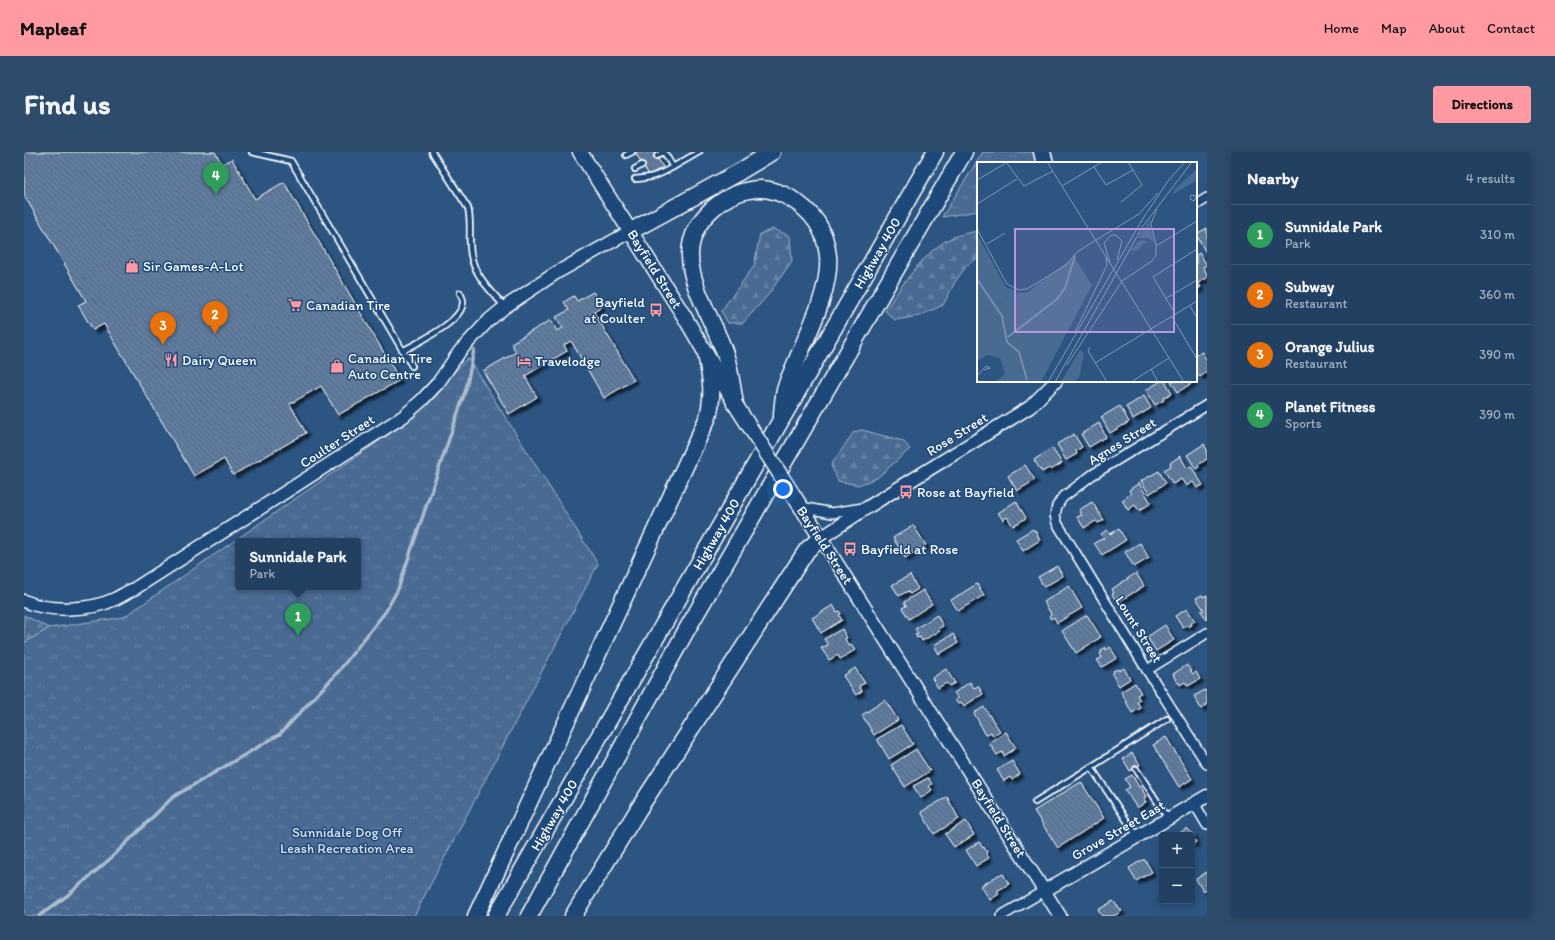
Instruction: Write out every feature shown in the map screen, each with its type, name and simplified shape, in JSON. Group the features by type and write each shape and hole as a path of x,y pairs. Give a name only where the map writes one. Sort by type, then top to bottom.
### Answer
{"highway":[{"path":"631,231 740,172 772,152"},
{"name":"Highway 400","path":"496,916 935,152"},
{"name":"Highway 400","path":"529,916 686,631 964,152"},
{"path":"1042,152 1044,162"},
{"path":"735,404 725,352 700,295 693,274 690,254 695,234 705,216 722,201 740,192 762,189 781,193 804,207 816,221 824,236 828,256 828,275 819,304 786,387 781,422"},
{"path":"476,916 708,418 712,400 712,380 706,354"},
{"path":"573,916 638,810 807,550 821,538"}],"main road":[{"name":"Bayfield Street","path":"580,152 684,316 735,404 821,538"}],"street":[{"path":"1197,204 1207,198"},
{"name":"Coulter Street","path":"24,601 31,604 73,609 93,606 114,600 134,589 404,416 422,400 438,382 474,334 505,307 556,273 631,231"},
{"name":"Rose Street","path":"821,538 868,507 1030,407 1055,382"},
{"name":"Agnes Street","path":"1056,506 1062,498 1092,475 1207,405"},
{"name":"Lount Street","path":"1056,506 1055,515 1057,523 1147,670 1207,764"},
{"name":"Rose Street","path":"801,507 832,513 868,507"},
{"name":"Bayfield Street","path":"821,538 1060,916"},
{"path":"1147,670 1207,633"},
{"name":"Grove Street East","path":"1044,891 1207,796"},
{"path":"1194,803 1207,825"},
{"path":"1001,916 1044,891"}],"lane":[{"path":"252,152 291,161 412,366"},
{"path":"432,152 468,208 470,217 470,253 474,268 505,307"},
{"path":"626,155 632,152"},
{"path":"657,156 663,152 673,167"},
{"path":"635,179 658,176 699,152"},
{"path":"635,170 642,165"},
{"path":"403,351 452,322 461,311 464,301 460,293"},
{"path":"1035,802 1167,719"},
{"path":"1091,767 1137,836"},
{"path":"1136,769 1168,818"}],"green space":[{"path":"983,152 1037,152 1039,162 977,162 977,211 942,217"},
{"path":"773,229 790,236 792,261 768,295 743,323 728,323 721,311 754,266 760,234"},
{"path":"977,231 977,259 967,265 955,282 943,305 919,316 895,320 885,311 914,270 942,243 961,235"},
{"name":"Sunnidale Dog Off Leash Recreation Area","path":"468,358 598,564 414,916 24,916 24,643 49,628 124,617 235,540 235,590 361,590 361,538 238,538 408,421"},
{"path":"862,430 903,441 910,449 877,478 858,485 838,481 831,465 854,432"},
{"path":"24,615 49,628 24,643"}],"building":[{"path":"24,152 215,152 222,164 232,159 255,199 284,182 400,380 338,415 321,386 290,404 306,433 233,475 224,459 194,476 104,324 93,330 78,305 86,301 24,195"},
{"path":"635,152 654,152 663,167 649,175"},
{"path":"1207,228 1207,250 1205,251 1197,233"},
{"path":"1199,253 1207,265 1203,267 1207,274 1207,278 1198,283 1201,287 1197,290 1197,254"},
{"name":"Travelodge","path":"593,292 602,307 594,312 634,380 604,398 571,341 564,345 567,351 525,376 537,397 509,414 483,371 516,352 511,343 551,320 557,331 563,328 556,317 569,310 564,302 574,296 577,301"},
{"path":"1202,352 1207,361 1207,372 1200,377 1197,372 1197,354"},
{"path":"1159,382 1166,382 1172,393 1155,405 1146,390"},
{"path":"1172,382 1193,382 1178,392"},
{"path":"1144,396 1151,408 1133,419 1126,407"},
{"path":"1120,406 1129,422 1110,433 1101,417"},
{"path":"1099,423 1106,437 1089,447 1081,434"},
{"path":"1074,434 1082,447 1076,451 1077,454 1066,460 1057,444"},
{"path":"1204,444 1207,450 1207,459 1198,465 1199,467 1196,469 1187,455"},
{"path":"1052,448 1062,463 1051,470 1049,468 1042,472 1034,460"},
{"path":"1180,456 1187,468 1191,466 1203,485 1197,488 1193,482 1186,486 1181,479 1173,484 1164,470 1171,466 1170,463"},
{"path":"1025,465 1035,480 1017,491 1008,476"},
{"path":"1159,471 1166,483 1149,494 1141,481"},
{"path":"1139,483 1151,503 1139,511 1135,505 1128,510 1122,500 1131,494 1129,490"},
{"path":"1016,501 1026,518 1013,526 1007,517 1003,520 998,513"},
{"path":"1092,502 1104,520 1098,523 1096,521 1084,528 1077,517 1082,515 1079,510"},
{"path":"913,525 926,545 905,558 893,538"},
{"path":"1033,529 1040,540 1023,551 1016,539"},
{"path":"1119,529 1126,540 1102,555 1094,543 1104,538 1101,534 1107,530 1110,534"},
{"path":"1140,543 1149,558 1134,567 1125,552"},
{"path":"1057,566 1063,576 1044,587 1038,577"},
{"path":"1136,573 1144,586 1120,601 1117,597 1115,599 1112,594 1114,593 1112,589"},
{"path":"910,575 918,589 910,594 908,591 899,596 892,585"},
{"path":"977,584 984,595 958,611 951,600"},
{"path":"1069,586 1082,608 1057,623 1054,617 1051,619 1049,616 1051,614 1044,602"},
{"path":"923,590 932,604 909,619 902,608 906,606 904,602"},
{"path":"1202,595 1203,597 1207,595 1207,620 1201,611 1204,610 1196,598"},
{"path":"833,605 837,612 839,611 841,614 839,615 842,620 821,633 812,618"},
{"path":"1187,609 1195,621 1191,623 1192,625 1189,627 1188,625 1183,628 1175,616"},
{"path":"937,615 943,626 938,629 940,631 922,641 920,637 917,638 915,634 918,633 915,629"},
{"path":"1087,615 1101,637 1076,653 1062,631"},
{"path":"1165,625 1174,640 1156,651 1147,637"},
{"path":"842,629 849,646 851,645 855,650 840,659 838,655 829,660 821,648 828,645 824,639"},
{"path":"953,634 958,643 939,654 934,645"},
{"path":"1105,647 1106,650 1110,647 1117,658 1102,667 1097,660 1102,658 1100,653"},
{"path":"1187,665 1193,674 1196,672 1200,679 1188,686 1185,682 1180,685 1178,682 1177,683 1173,674"},
{"path":"855,668 865,683 859,686 862,691 856,695 843,676"},
{"path":"1124,668 1130,679 1119,686 1112,674 1114,673 1113,671 1118,669 1119,671"},
{"path":"946,669 955,683 949,686 946,683 938,688 932,678"},
{"path":"970,682 974,688 978,686 983,694 964,706 961,702 958,704 955,700 958,698 954,693"},
{"path":"1135,683 1141,693 1137,695 1140,700 1137,702 1141,708 1132,713 1121,692"},
{"path":"1205,690 1207,694 1207,705 1201,709 1194,696"},
{"path":"885,700 898,720 874,735 862,715"},
{"path":"984,707 1000,731 993,736 991,732 986,735 974,713"},
{"path":"901,725 913,744 889,759 877,739"},
{"path":"1006,732 1016,748 1004,756 1002,752 997,755 989,743"},
{"path":"1166,737 1192,779 1179,787 1153,745"},
{"path":"916,749 930,771 905,787 891,765"},
{"path":"1132,753 1140,765 1130,771 1123,759"},
{"path":"1012,761 1020,774 1012,780 1010,777 1004,781 997,770"},
{"path":"1132,775 1139,787 1141,786 1146,797 1144,798 1146,802 1137,808 1125,790 1130,787 1125,779"},
{"path":"928,778 932,784 929,786 932,790 921,798 913,786"},
{"path":"1081,782 1104,818 1058,848 1034,811"},
{"path":"947,797 959,819 934,834 921,812"},
{"path":"966,821 974,835 954,847 945,834"},
{"path":"1187,828 1191,832 1181,832"},
{"path":"979,842 983,848 984,847 989,858 976,866 966,850"},
{"path":"1142,860 1145,860 1152,872 1136,881 1129,868"},
{"path":"1207,872 1207,889 1203,891 1196,879"},
{"path":"1000,874 1003,874 1009,884 997,891 999,894 990,900 981,886"},
{"path":"1113,901 1122,911 1114,916 1102,916 1098,910"}],"waterway":[{"path":"39,916 68,895 111,858 173,797 280,734 338,672 386,611 398,589 466,389 474,350"}],"place":[{"name":"Planet Fitness","path":"216,195"},
{"name":"Sir Games-A-Lot","path":"132,266"},
{"name":"Canadian Tire","path":"295,305"},
{"name":"Bayfield at Coulter","path":"656,310"},
{"name":"Subway","path":"215,334"},
{"name":"Orange Julius","path":"163,345"},
{"name":"Dairy Queen","path":"171,360"},
{"name":"Travelodge","path":"524,361"},
{"name":"Canadian Tire Auto Centre","path":"337,366"},
{"name":"Rose at Bayfield","path":"906,492"},
{"name":"Bayfield at Rose","path":"850,549"},
{"name":"Sunnidale Park","path":"298,636"}]}
